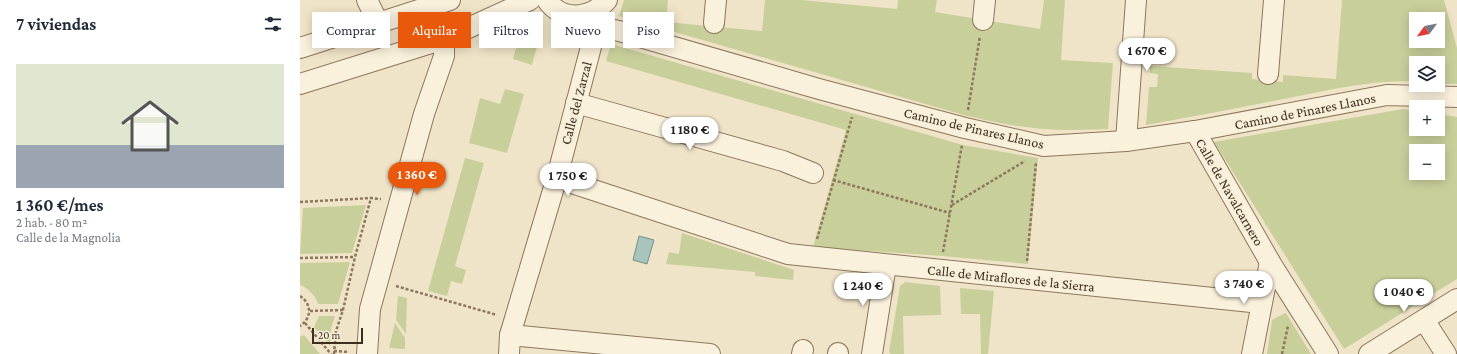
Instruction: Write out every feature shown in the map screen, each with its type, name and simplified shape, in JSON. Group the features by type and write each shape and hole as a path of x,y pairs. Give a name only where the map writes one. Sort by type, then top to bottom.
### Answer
{"street":[{"path":"367,0 373,12"},
{"path":"390,20 450,0"},
{"path":"471,27 530,0"},
{"name":"Camino de Pinares Llanos","path":"547,0 561,12"},
{"path":"599,12 607,0"},
{"path":"714,23 716,0"},
{"path":"983,20 985,0"},
{"path":"1126,141 1136,0"},
{"path":"1268,74 1274,0"},
{"name":"Camino de Pinares Llanos","path":"615,29 857,99 965,128 1032,150 1044,146 1126,141 1195,132 1387,95 1457,97"},
{"path":"300,48 312,44"},
{"path":"300,84 415,48"},
{"path":"367,354 370,309 424,114 444,56 444,48"},
{"name":"Calle del Zarzal","path":"509,354 512,327 557,177 591,48"},
{"path":"576,103 783,161 813,173"},
{"name":"Calle de Navalcarnero","path":"1195,132 1270,262 1328,354"},
{"name":"Calle de Miraflores de la Sierra","path":"557,177 812,262 847,268 886,265 1261,303"},
{"path":"1252,354 1270,262"},
{"path":"872,354 886,265"},
{"path":"1369,354 1457,299"},
{"path":"1424,320 1446,354"},
{"path":"512,327 641,351 710,354"}],"path":[{"path":"812,262 857,99"},
{"path":"951,205 1032,150 1036,158 1026,279"},
{"path":"813,173 950,213"},
{"path":"300,202 371,198 336,331 332,354"},
{"path":"300,258 355,257"},
{"path":"378,281 512,327"},
{"path":"300,296 308,304 310,311 305,323 300,326"},
{"path":"310,311 342,310"},
{"path":"1282,354 1288,326 1303,314"},
{"path":"305,323 332,354"}],"green space":[{"path":"624,0 668,0 667,12 623,12 623,17 619,16"},
{"path":"765,0 802,0 897,9 898,0 937,0 935,12 1040,29 1044,0 1065,0 1061,60 1113,63 1108,129 1043,129 1008,125 967,116 674,32 674,23 762,31"},
{"path":"1342,0 1444,0 1457,48 1457,84 1445,84 1445,56 1409,56 1409,81 1382,82 1350,86 1146,125 1149,87 1157,87 1158,74 1150,73 1150,66 1252,73 1252,79 1283,82 1283,75 1336,79"},
{"path":"615,45 963,145 1038,158 1028,264 813,247 846,130 606,61 610,48 615,48"},
{"path":"516,48 537,48 532,65 513,59"},
{"path":"505,89 524,94 507,153 469,143 480,98 500,104"},
{"path":"1403,109 1409,110 1409,136 1445,136 1445,115 1457,117 1457,279 1344,349 1214,142"},
{"path":"465,158 484,163 455,266 466,270 462,284 451,281 447,296 428,291"},
{"path":"366,205 352,253 300,254 303,208"},
{"path":"682,233 794,270 793,280 755,276 755,272 666,264 669,252 679,254"},
{"path":"350,262 338,304 318,304 311,293 300,285 300,263"},
{"path":"905,282 940,286 941,315 903,316 904,354 891,354 889,352 900,286"},
{"path":"960,288 994,291 988,354 981,354 980,314 961,314"},
{"path":"398,296 407,298 406,334 396,320"},
{"path":"1285,313 1311,354 1267,354 1272,320"},
{"path":"319,316 335,316 331,328 330,346 314,327"},
{"path":"395,323 405,338 405,349 389,348"},
{"path":"304,335 320,354 300,354 300,337"}],"water":[{"path":"639,236 654,240 647,264 633,260"}]}
